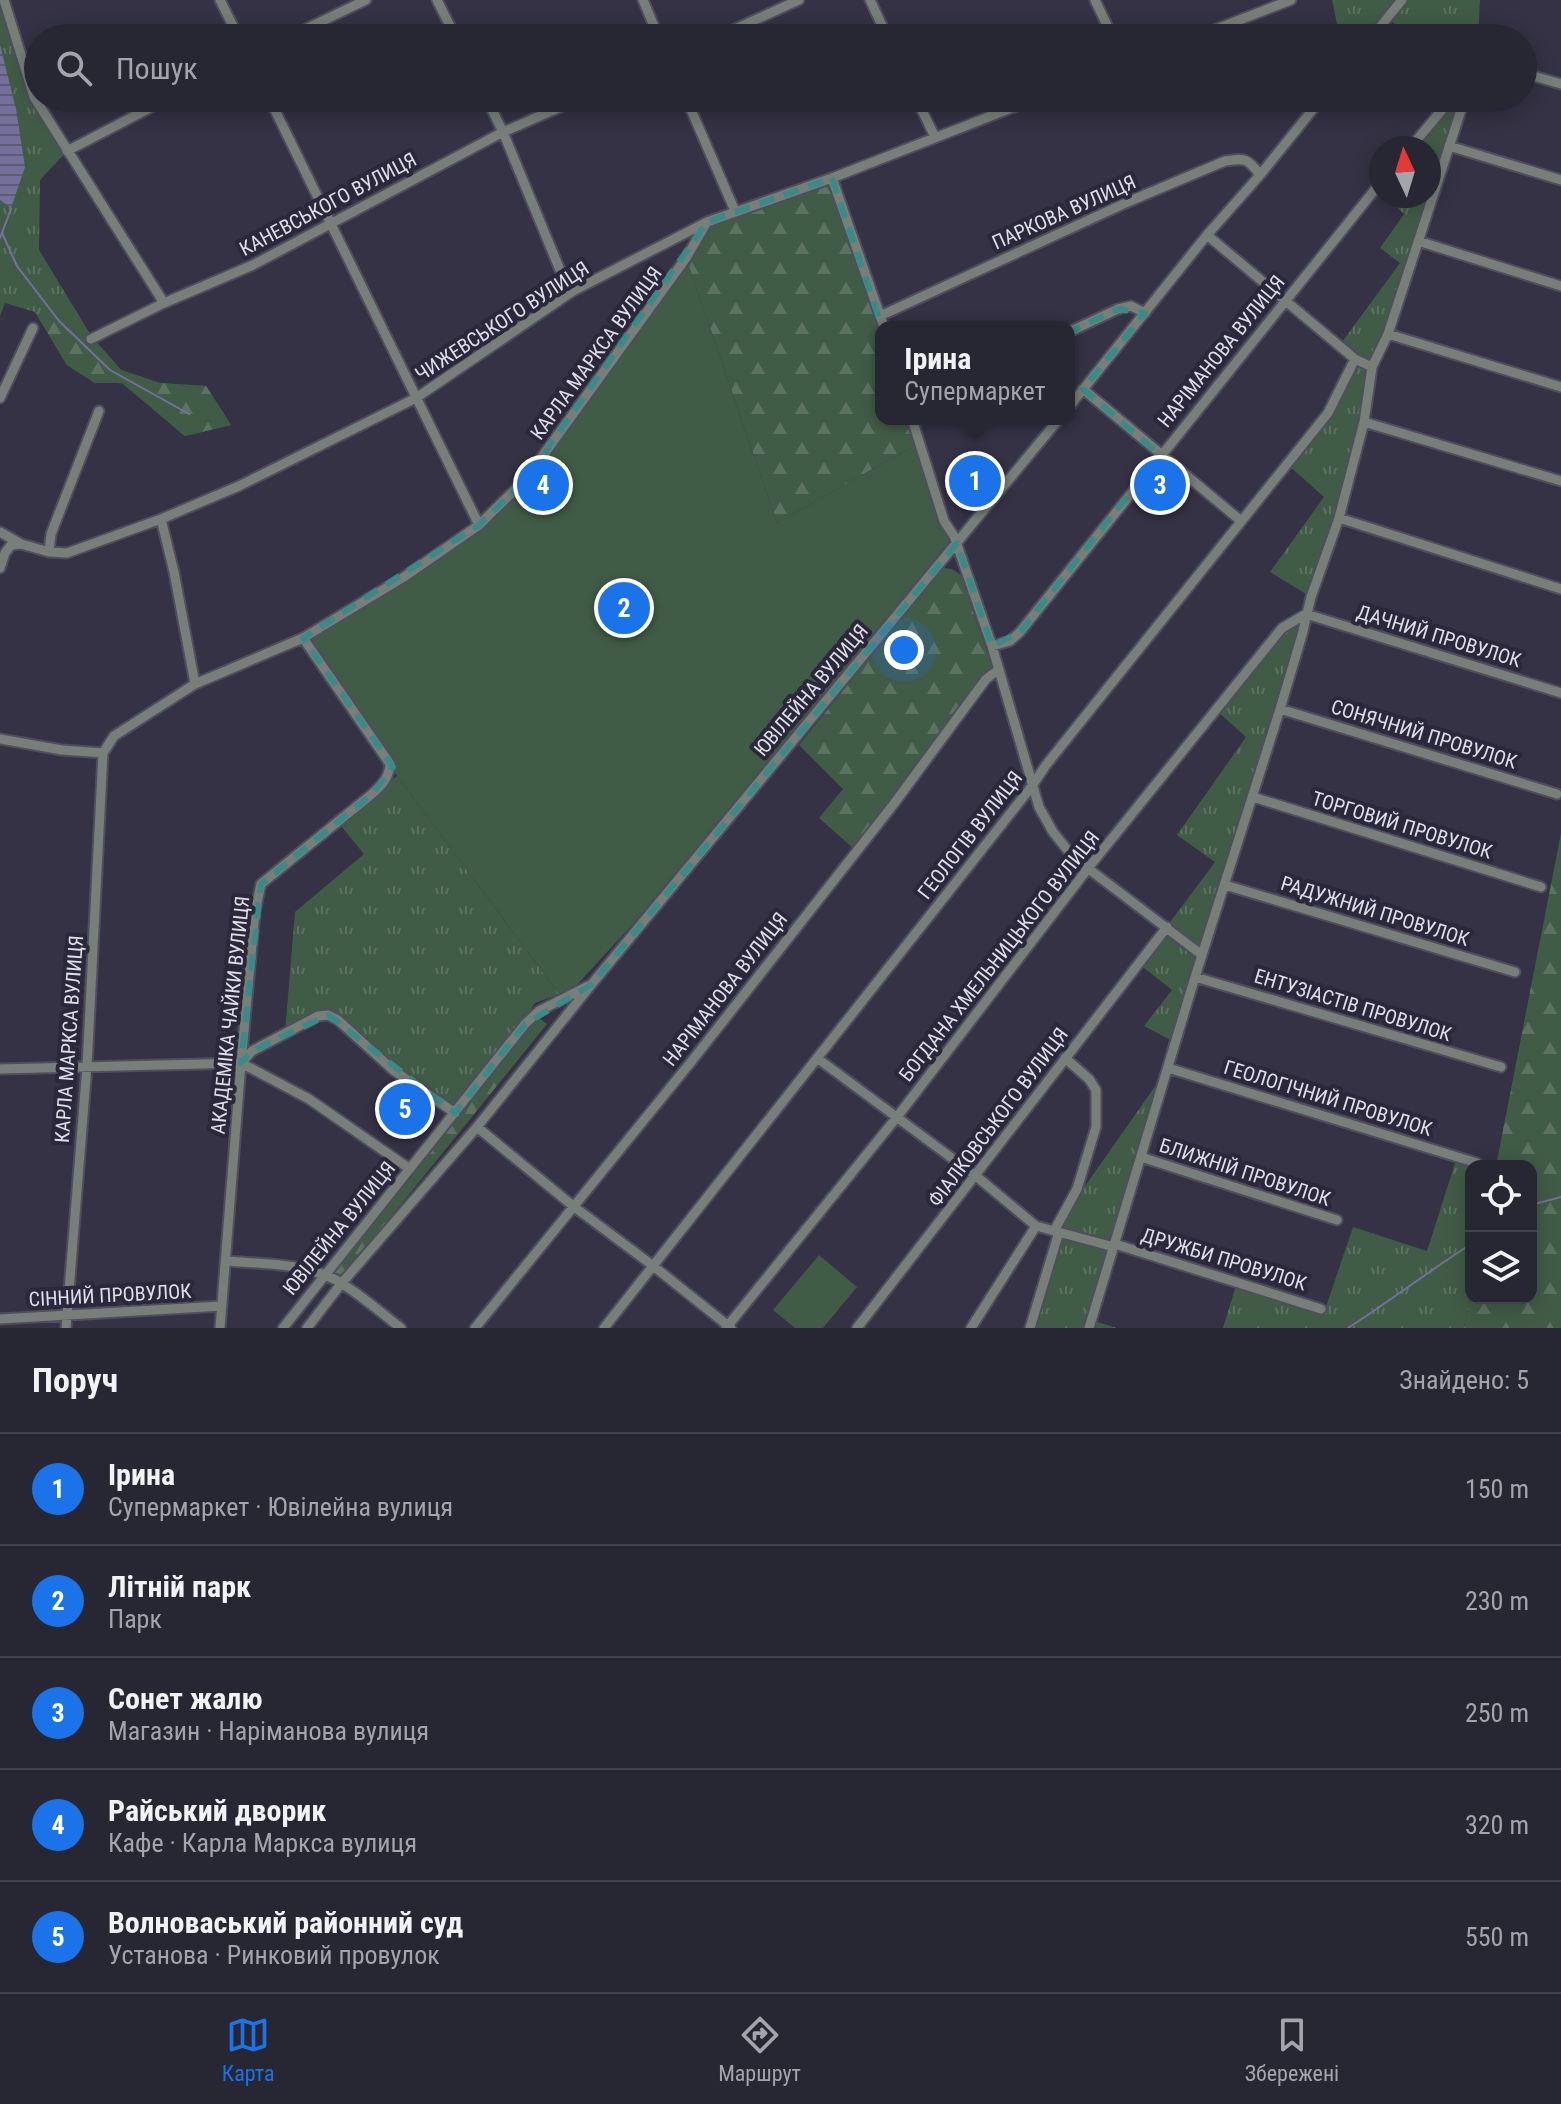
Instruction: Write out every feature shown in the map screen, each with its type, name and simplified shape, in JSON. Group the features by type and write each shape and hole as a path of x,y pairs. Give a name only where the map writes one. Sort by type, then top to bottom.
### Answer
{"street":[{"path":"4,0 24,65"},
{"path":"220,0 232,24"},
{"path":"316,24 366,0"},
{"path":"437,0 449,24"},
{"path":"643,0 653,24"},
{"path":"746,24 799,0"},
{"path":"870,0 881,24"},
{"path":"1095,0 1106,24"},
{"path":"1223,24 1263,5 1291,0"},
{"path":"1382,24 1402,0"},
{"path":"1537,77 1561,84"},
{"path":"43,112 164,303"},
{"path":"67,151 142,112"},
{"path":"276,112 479,525"},
{"path":"493,112 560,270 573,291"},
{"name":"КАНЕВСЬКОГО ВУЛИЦЯ","path":"91,339 164,303 253,265 503,132 549,112"},
{"path":"692,112 735,211"},
{"path":"923,112 935,137"},
{"name":"ЧИЖЕВСЬКОГО ВУЛИЦЯ","path":"0,532 21,544 49,552 67,553 161,519 239,486 416,398 573,291 707,222 832,178 1000,112"},
{"path":"1075,399 1311,112"},
{"path":"1420,136 1440,112"},
{"path":"1089,1328 1280,709 1306,614 1339,518 1364,422 1372,367 1388,334 1460,112"},
{"path":"1449,146 1561,180"},
{"name":"ПАРКОВА ВУЛИЦЯ","path":"880,316 1116,207 1225,161 1248,160 1260,175"},
{"path":"832,178 882,321"},
{"name":"НАРІМАНОВА ВУЛИЦЯ","path":"992,646 1010,641 1020,632 1369,197"},
{"name":"КАРЛА МАРКСА ВУЛИЦЯ","path":"66,1328 87,1066 103,753 114,736 195,684 303,638 404,577 479,525 526,479 686,258 707,222"},
{"path":"1207,235 1355,359 1372,367"},
{"path":"1418,241 1561,286"},
{"path":"1075,329 1118,309 1131,306 1145,313"},
{"path":"0,398 33,328"},
{"path":"1388,334 1561,387"},
{"name":"ГЕОЛОГІВ ВУЛИЦЯ","path":"604,1328 1046,765 1328,413 1355,359"},
{"path":"1083,389 1241,521"},
{"path":"49,552 51,534 99,411"},
{"path":"1364,422 1561,481"},
{"path":"914,425 944,521 957,543 992,646 1039,807 1053,832 1073,857 1202,955"},
{"name":"ЮВІЛЕЙНА ВУЛИЦЯ","path":"307,1328 341,1284 477,1127 1054,425"},
{"path":"1339,518 1561,589"},
{"path":"161,519 195,684"},
{"path":"0,568 11,545 21,544"},
{"name":"ДАЧНИЙ ПРОВУЛОК","path":"1306,614 1561,693"},
{"name":"БОГДАНА ХМЕЛЬНИЦЬКОГО ВУЛИЦЯ","path":"728,1327 897,1117 1089,867 1282,628 1306,614"},
{"name":"АКАДЕМІКА ЧАЙКИ ВУЛИЦЯ","path":"220,1328 241,1063 255,912 261,884 384,783 390,773 390,764 303,638"},
{"name":"НАРІМАНОВА ВУЛИЦЯ","path":"475,1328 691,1062 893,805 986,679 998,670"},
{"name":"СОНЯЧНИЙ ПРОВУЛОК","path":"1280,709 1557,794"},
{"path":"0,739 62,750 103,753"},
{"name":"ТОРГОВИЙ ПРОВУЛОК","path":"1253,797 1541,887"},
{"name":"РАДУЖНИЙ ПРОВУЛОК","path":"1225,885 1515,972"},
{"name":"ФІАЛКОВСЬКОГО ВУЛИЦЯ","path":"857,1328 1167,927"},
{"name":"ЕНТУЗІАСТІВ ПРОВУЛОК","path":"1195,977 1501,1067"},
{"name":"ЮВІЛЕЙНА ВУЛИЦЯ","path":"283,1328 525,1024 539,1011 591,985"},
{"path":"539,1011 550,1010 554,1013 558,1022 555,1031"},
{"path":"241,1063 252,1051 318,1016 328,1015 350,1030 393,1070 455,1113"},
{"path":"817,1058 976,1176 1036,1226 971,1328"},
{"path":"1030,1328 1057,1231 1077,1189 1096,1127 1096,1090 1089,1079 1065,1058"},
{"path":"0,1069 241,1063 309,1099 410,1169"},
{"name":"ГЕОЛОГІЧНИЙ ПРОВУЛОК","path":"1168,1068 1467,1160"},
{"path":"477,1127 728,1327"},
{"name":"БЛИЖНІЙ ПРОВУЛОК","path":"1141,1157 1337,1220"},
{"name":"ДРУЖБИ ПРОВУЛОК","path":"1036,1226 1114,1246 1321,1309"},
{"path":"227,1261 299,1267 324,1275 401,1328"},
{"name":"СІННИЙ ПРОВУЛОК","path":"0,1319 222,1306"}],"highlighted area":[{"path":"832,178 909,408 1118,309 1145,313 1083,389 1160,455 1020,632 992,646 957,543 591,985 525,1024 455,1113 328,1015 252,1051 241,1063 261,884 372,794 393,767 303,638 479,525 526,479 707,222"}],"green space":[{"path":"0,0 24,68 24,112 43,112 67,151 40,180 39,250 92,337 121,370 160,383 206,386 231,425 185,436 122,383 95,383 67,365 35,312 5,303 0,316"},
{"path":"1332,0 1395,0 1374,24 1337,24"},
{"path":"1406,0 1480,0 1479,24 1395,24 1389,20"},
{"path":"1437,112 1460,112 1441,167 1441,136 1418,136"},
{"path":"832,178 879,321 875,321 875,425 913,425 919,443 777,523 686,258 707,222"},
{"path":"1398,208 1427,208 1372,367 1364,422 1311,597 1270,572 1324,497 1287,464 1328,413 1355,359 1339,346 1400,263 1380,248 1404,214"},
{"path":"686,258 777,523 919,443 954,536 633,924 573,989 559,994 397,776 303,638 479,525 526,479"},
{"path":"35,312 92,337 121,370 160,383 206,386 231,425 185,436 122,383 95,383 67,365"},
{"path":"942,568 952,569 961,575 993,670 985,675 853,848 819,818 843,789 799,745"},
{"path":"1306,614 1176,1043 1144,1026 1172,990 1139,964 1215,862 1177,835 1246,737 1216,710 1282,628"},
{"path":"397,776 559,994 535,1003 453,1106 393,1070 328,1015 285,1033 295,912 364,854 338,822"},
{"path":"1561,833 1561,1328 1464,1328 1469,1304 1537,1304 1537,1160 1497,1160"},
{"path":"534,1014 547,1024 343,1276 329,1271"},
{"path":"1168,1068 1091,1320 1117,1328 1030,1328 1059,1232 1078,1196"},
{"path":"1457,1157 1466,1160 1465,1304 1469,1304 1464,1328 1223,1328 1237,1282 1325,1310 1353,1227 1427,1251"},
{"path":"819,1255 857,1287 823,1328 795,1328 773,1310"}],"shaded area":[{"path":"0,45 16,109 25,167 11,208 0,200"}],"waterway":[{"path":"0,238 11,209"},
{"path":"2,233 17,266 59,321 110,370 189,414"},
{"path":"1537,1203 1561,1197"},
{"path":"1348,1328 1465,1248"}],"place":[{"name":"Ірина","path":"975,481"},
{"name":"Райський дворик","path":"543,485"},
{"name":"Сонет жалю","path":"1160,485"},
{"name":"Літній парк","path":"624,608"},
{"name":"Волноваський районний суд","path":"405,1109"}]}
